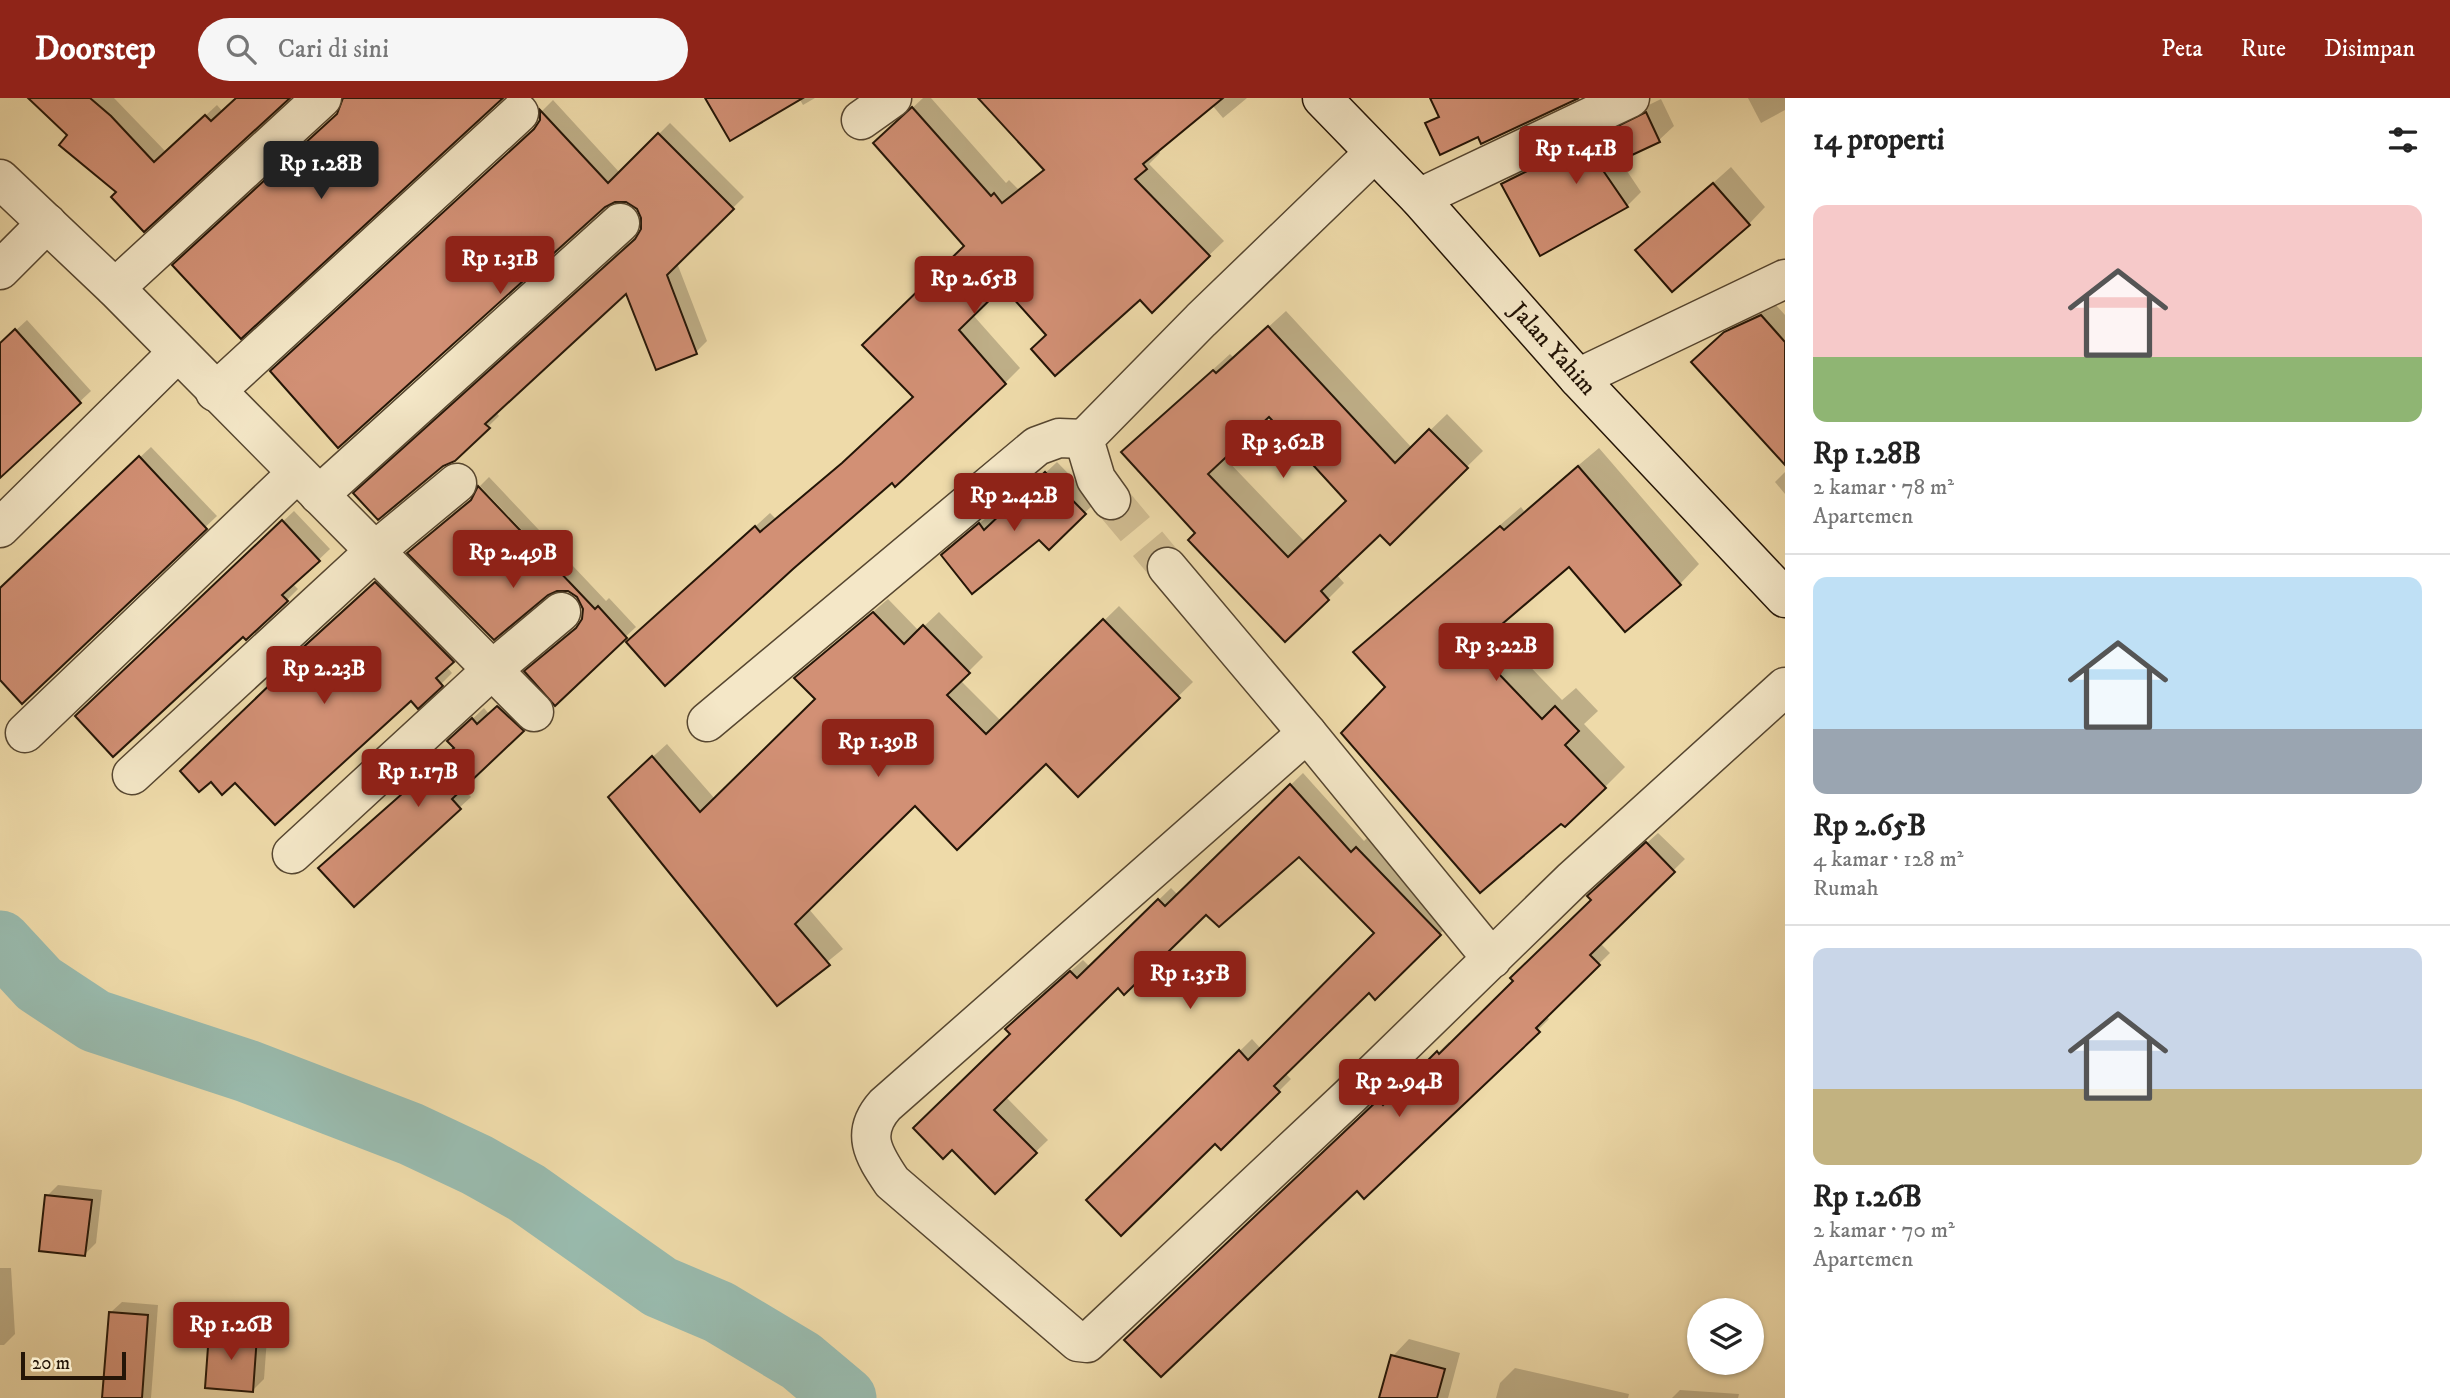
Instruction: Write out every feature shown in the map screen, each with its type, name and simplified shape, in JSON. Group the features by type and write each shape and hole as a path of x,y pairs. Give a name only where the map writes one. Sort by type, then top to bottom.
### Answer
{"street":[{"path":"115,288 322,98"},
{"path":"861,120 892,98"},
{"name":"Jalan Yahim","path":"1322,98 1419,198 1578,378 1785,598"},
{"path":"1419,198 1630,98"},
{"path":"215,392 519,113"},
{"path":"707,722 1037,446 1059,438 1084,439 1200,320 1374,153"},
{"path":"0,179 115,288 534,712"},
{"path":"0,270 47,222"},
{"path":"25,733 308,484 620,223"},
{"path":"1578,378 1785,279"},
{"path":"0,528 177,352"},
{"path":"1084,439 1096,479 1111,500"},
{"path":"132,775 376,550 457,483"},
{"path":"1167,567 1492,959"},
{"path":"292,854 493,669 561,612"},
{"path":"1307,733 875,1116 871,1136 875,1157 892,1182 1078,1342 1087,1343 1629,826 1785,687"}],"building":[{"path":"28,98 90,98 111,116 154,162 205,115 211,121 236,98 290,98 144,232 111,197 116,192 59,145 67,135"},
{"path":"343,98 503,98 241,339 172,265 337,114"},
{"path":"705,98 803,98 730,141"},
{"path":"978,98 1223,98 1143,164 1147,169 1135,179 1210,256 1152,313 1140,300 1055,376 1031,349 1046,335 1003,287 959,330 1006,384 895,487 892,483 665,686 626,642 755,526 760,532 842,463 913,397 862,345 964,246 873,143 912,107 991,196 994,193 1002,203 1044,170"},
{"path":"1430,98 1579,98 1481,144 1478,137 1440,155 1425,123 1439,117"},
{"path":"540,110 608,183 658,133 734,209 667,275 697,354 656,370 626,294 485,424 490,428 455,461 443,466 378,520 353,493 635,239 641,229 641,218 637,209 626,202 615,202 605,207 338,448 270,371 534,129 540,120"},
{"path":"1646,112 1660,142 1602,169 1628,207 1540,256 1501,184"},
{"path":"1713,183 1750,225 1672,292 1635,250"},
{"path":"1761,315 1785,342 1785,465 1691,362 1724,332"},
{"path":"1268,326 1395,463 1429,429 1468,468 1390,545 1380,535 1321,591 1329,600 1285,642 1188,540 1195,533 1121,452 1213,370 1216,373","holes":["1269,417 1346,501 1288,557 1208,474"]},
{"path":"15,329 81,403 0,478 0,343"},
{"path":"139,456 207,529 22,704 0,680 0,588"},
{"path":"1578,466 1681,585 1625,632 1569,567 1474,648 1542,719 1555,706 1579,731 1565,745 1606,788 1565,827 1561,824 1480,893 1341,733 1385,687 1353,652 1500,526 1504,530"},
{"path":"1045,472 1086,514 1049,550 1039,540 972,594 941,555 979,523 984,530"},
{"path":"478,486 595,609 598,606 627,638 555,706 524,671 576,628 582,619 583,609 577,597 568,591 557,591 548,595 494,640 407,553 471,500"},
{"path":"282,520 320,561 282,595 288,601 246,640 243,637 113,757 75,716"},
{"path":"375,582 454,662 436,678 443,686 418,709 411,701 275,825 235,783 222,795 211,782 199,792 180,771 279,676 276,672"},
{"path":"873,612 904,644 923,625 970,673 947,695 986,734 1103,619 1180,698 1078,797 1046,764 957,850 915,806 795,924 830,965 777,1006 608,797 652,756 700,812 815,699 794,678"},
{"path":"497,706 524,731 452,799 461,809 354,907 318,868 454,748 447,741 472,718 477,724"},
{"path":"1290,784 1351,852 1356,847 1441,935 1375,1000 1369,993 1274,1086 1280,1092 1221,1150 1215,1144 1121,1236 1086,1200 1239,1050 1248,1060 1374,933 1299,857 1219,927 1206,915 1124,995 1118,988 994,1110 1037,1153 995,1194 952,1150 943,1159 913,1128 1010,1034 1005,1029 1070,971 1077,978 1158,899 1165,906"},
{"path":"1646,842 1675,872 1590,955 1600,965 1536,1028 1540,1032 1364,1199 1357,1191 1161,1377 1124,1340 1378,1100 1383,1105 1437,1051 1439,1054 1513,981 1510,978 1591,900 1587,896"},
{"path":"45,1195 92,1200 85,1256 39,1251"},
{"path":"109,1312 148,1315 142,1398 102,1398"},
{"path":"209,1333 257,1336 253,1392 205,1388"},
{"path":"1391,1355 1445,1369 1437,1398 1379,1398"}],"waterway":[{"path":"0,942 39,984 95,1021 247,1071 411,1134 477,1165 527,1193 660,1287 719,1312 801,1361 845,1398"}],"tunnel":[{"path":"1111,500 1167,567"}]}
